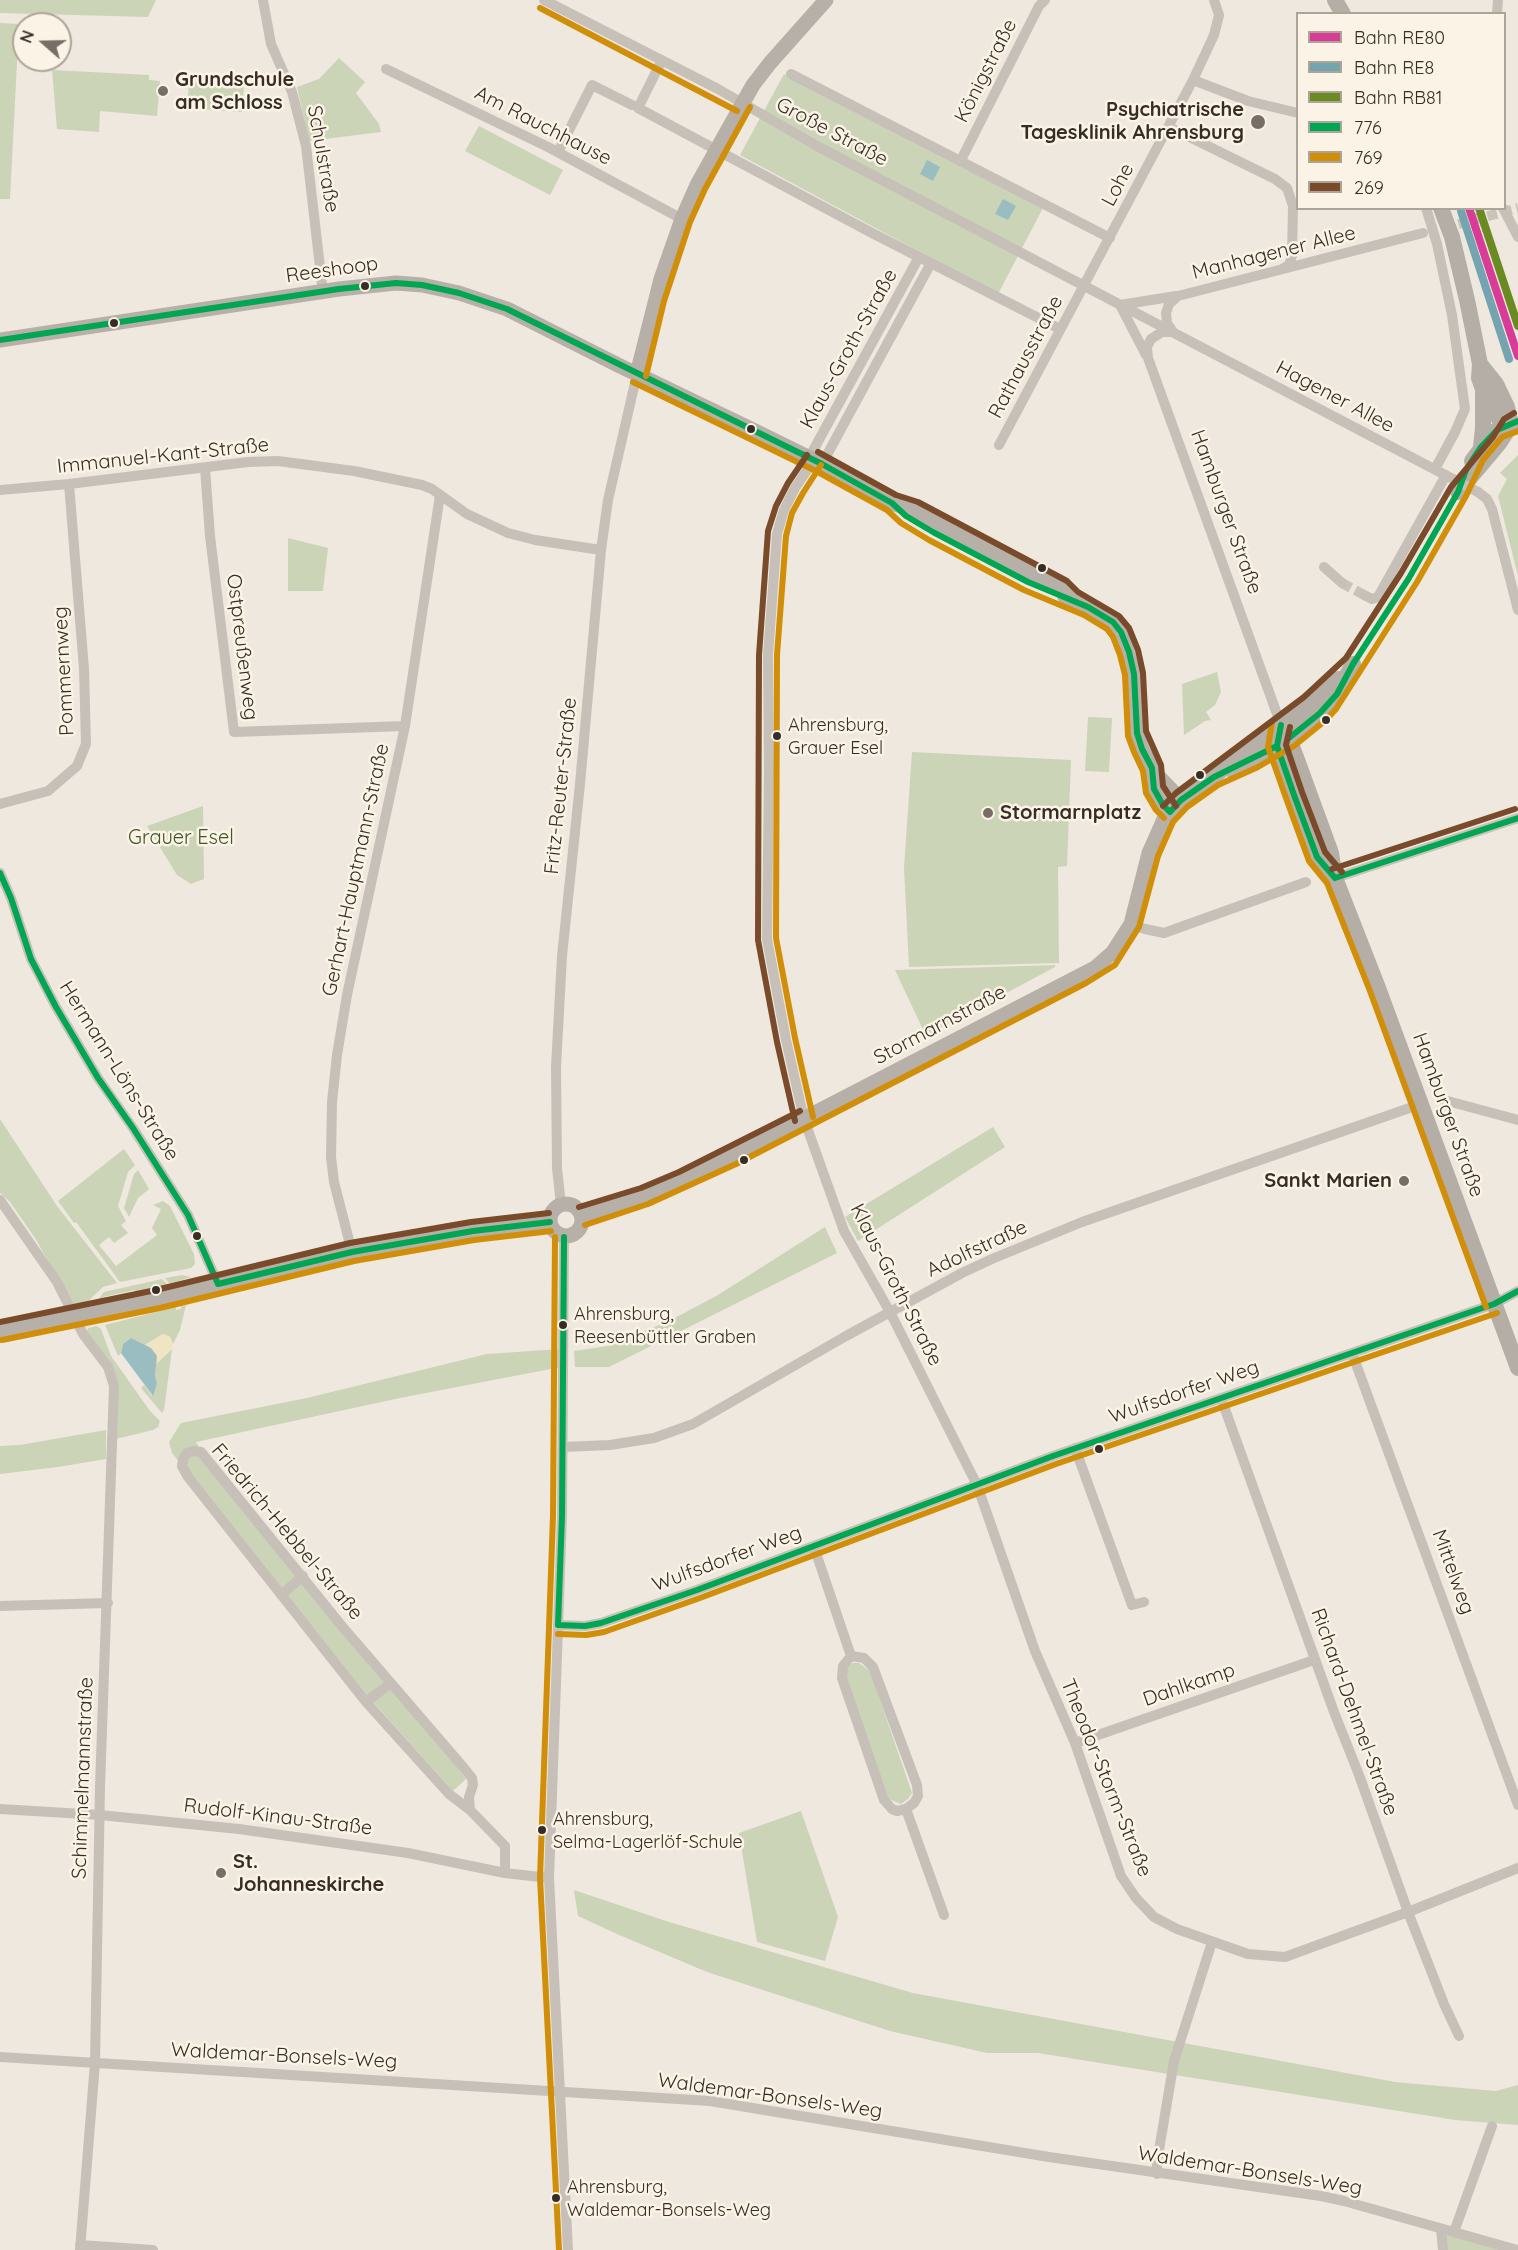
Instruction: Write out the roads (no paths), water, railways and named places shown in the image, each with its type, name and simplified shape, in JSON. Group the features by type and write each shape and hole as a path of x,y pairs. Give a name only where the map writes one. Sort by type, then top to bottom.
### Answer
{"main road":[{"path":"1430,229 1456,251 1480,364 1479,378 1499,418 1511,425"},
{"path":"1480,364 1500,391 1507,406 1511,425 1500,442 1458,492 1466,470 1481,447 1497,430 1511,425"},
{"path":"1481,447 1484,428 1483,389"},
{"name":"Hamburger Straße","path":"1282,736 1317,857 1335,878 1518,1368"}],"street":[{"name":"Schulstraße","path":"263,0 271,44 292,92 306,146 323,293"},
{"name":"Große Straße","path":"544,0 662,60 817,146 1120,305"},
{"name":"Lohe","path":"1086,287 1214,35 1219,15 1214,0"},
{"path":"637,374 661,279 682,219 716,150 742,103 770,63 824,1"},
{"name":"Königstraße","path":"961,160 1042,3"},
{"path":"662,60 638,108 926,261 1060,329"},
{"name":"Am Rauchhause","path":"386,69 558,152 682,219"},
{"name":"Große Straße","path":"791,74 1110,238"},
{"path":"1193,80 1248,101 1296,113"},
{"path":"558,152 592,85 632,105"},
{"path":"1169,127 1275,178 1295,195 1292,259 1282,269"},
{"path":"1426,210 1452,315 1465,409 1435,469"},
{"path":"1504,210 1516,231"},
{"name":"Manhagener Allee","path":"1176,334 1168,326 1166,313 1171,301 1182,295 1430,229"},
{"name":"Klaus-Groth-Straße","path":"926,261 815,461 795,488 784,510 777,534 768,655 767,939 804,1119 844,1231 890,1312 977,1485"},
{"name":"Reeshoop","path":"0,340 396,283 422,285 459,293 507,309 815,461 892,503 914,510 1062,589 1072,599 1113,622 1124,638 1134,674 1137,733 1152,768"},
{"name":"Rathausstraße","path":"999,445 1060,329 1086,287"},
{"path":"1120,305 1182,295"},
{"name":"Hagener Allee","path":"1120,305 1478,492 1492,509 1518,610"},
{"name":"Hamburger Straße","path":"1120,305 1148,358 1282,736"},
{"path":"1148,358 1147,347 1154,336 1165,331 1176,334"},
{"name":"Fritz-Reuter-Straße","path":"561,1205 557,1168 556,1067 562,956 608,500 637,374"},
{"name":"Immanuel-Kant-Straße","path":"0,490 248,462 294,463 398,479 422,485 467,514 508,533 535,540 602,550"},
{"name":"Ostpreußenweg","path":"205,468 210,536 234,732 405,726"},
{"path":"1364,595 1372,599 1378,597 1450,477"},
{"name":"Pommernweg","path":"0,804 48,791 77,766 86,744 84,669 69,484"},
{"name":"Gerhart-Hauptmann-Straße","path":"352,1252 334,1182 331,1157 332,1102 338,1047 347,995 405,726 440,495"},
{"path":"1324,567 1342,583"},
{"name":"Stormarnstraße","path":"582,1216 644,1196 683,1180 1092,970 1108,958 1131,924 1149,853 1161,825 1170,812 1181,800 1214,777 1254,759 1282,736"},
{"path":"1152,768 1181,800"},
{"path":"1152,768 1154,789 1162,805 1170,812"},
{"path":"1335,878 1518,818"},
{"name":"Hermann-Löns-Straße","path":"0,873 11,898 31,959 56,1007 98,1078 188,1215 218,1284"},
{"path":"1131,924 1164,933 1305,882"},
{"path":"1440,1099 1518,1120"},
{"name":"Adolfstraße","path":"563,1447 610,1445 654,1438 693,1424 962,1273 1082,1222 1421,1104"},
{"name":"Schimmelmannstraße","path":"0,1200 57,1282 74,1318 108,1367 114,1386 100,1815 95,2064 80,2248"},
{"path":"561,1205 573,1206 582,1216 579,1230 564,1237 555,1233 550,1222 552,1211 561,1205"},
{"path":"0,1332 74,1318 352,1252 473,1231 550,1222"},
{"path":"564,1237 563,1447 549,1878 568,2250"},
{"name":"Wulfsdorfer Weg","path":"558,1625 585,1626 601,1623 814,1547 1075,1448 1494,1304 1518,1291"},
{"name":"Mittelweg","path":"1352,1353 1518,1805"},
{"name":"Richard-Dehmel-Straße","path":"1221,1398 1314,1660 1408,1912 1459,2036"},
{"path":"1075,1448 1132,1605 1144,1602"},
{"name":"Friedrich-Hebbel-Straße","path":"470,1810 469,1797 473,1785 472,1778 201,1452 187,1453 182,1466 188,1477 366,1702 449,1794 470,1810 505,1846 505,1873"},
{"name":"Theodor-Storm-Straße","path":"977,1485 1035,1651 1075,1743 1121,1876 1136,1898 1154,1917 1177,1929 1248,1954 1284,1957 1408,1912 1518,1868"},
{"path":"814,1547 851,1656"},
{"path":"281,1595 303,1576"},
{"path":"0,1606 108,1603"},
{"path":"851,1656 864,1658 873,1667 917,1785 918,1796 914,1803 906,1809 897,1811 892,1809 884,1800 842,1678 843,1666 851,1656"},
{"name":"Dahlkamp","path":"1075,1743 1314,1660"},
{"path":"366,1702 391,1683"},
{"name":"Rudolf-Kinau-Straße","path":"0,1809 218,1826 408,1853 505,1873 549,1878"},
{"path":"906,1809 944,1915"},
{"path":"1157,2174 1158,2154 1174,2061 1212,1942"},
{"name":"Waldemar-Bonsels-Weg","path":"0,2056 95,2064 710,2101 845,2125 1157,2174 1321,2196 1517,2250"},
{"path":"1454,2232 1492,2126"},
{"path":"1441,2229 1443,2250"},
{"path":"80,2248 153,2250"}],"water":[{"path":"927,160 940,167 933,181 920,174"},
{"path":"1003,199 1016,206 1008,220 995,214"},
{"path":"131,1338 151,1348 157,1356 155,1375 157,1384 153,1396 121,1353 123,1344"}],"tunnel":[{"path":"1444,228 1518,208"},
{"path":"1342,583 1364,595"}],"railway":[{"path":"1475,210 1503,277 1518,326"}],"rail line":[{"name":"RE80","path":"1470,210 1518,356"},
{"name":"RB81","path":"1480,210 1518,326"},
{"name":"RE8","path":"1461,211 1509,359"}],"place":[{"name":"Grundschule am Schloss","path":"163,91"},
{"name":"Psychiatrische Tagesklinik Ahrensburg","path":"1258,122"},
{"name":"Ahrensburg, Grauer Esel","path":"777,736"},
{"name":"Stormarnplatz","path":"988,813"},
{"name":"Sankt Marien","path":"1404,1181"},
{"name":"Ahrensburg, Reesenbüttler Graben","path":"563,1325"},
{"name":"Ahrensburg, Selma-Lagerlöf-Schule","path":"542,1830"},
{"name":"St. Johanneskirche","path":"221,1873"},
{"name":"Ahrensburg, Waldemar-Bonsels-Weg","path":"556,2198"}],"park label":[{"name":"Grauer Esel","path":"181,838"}]}
